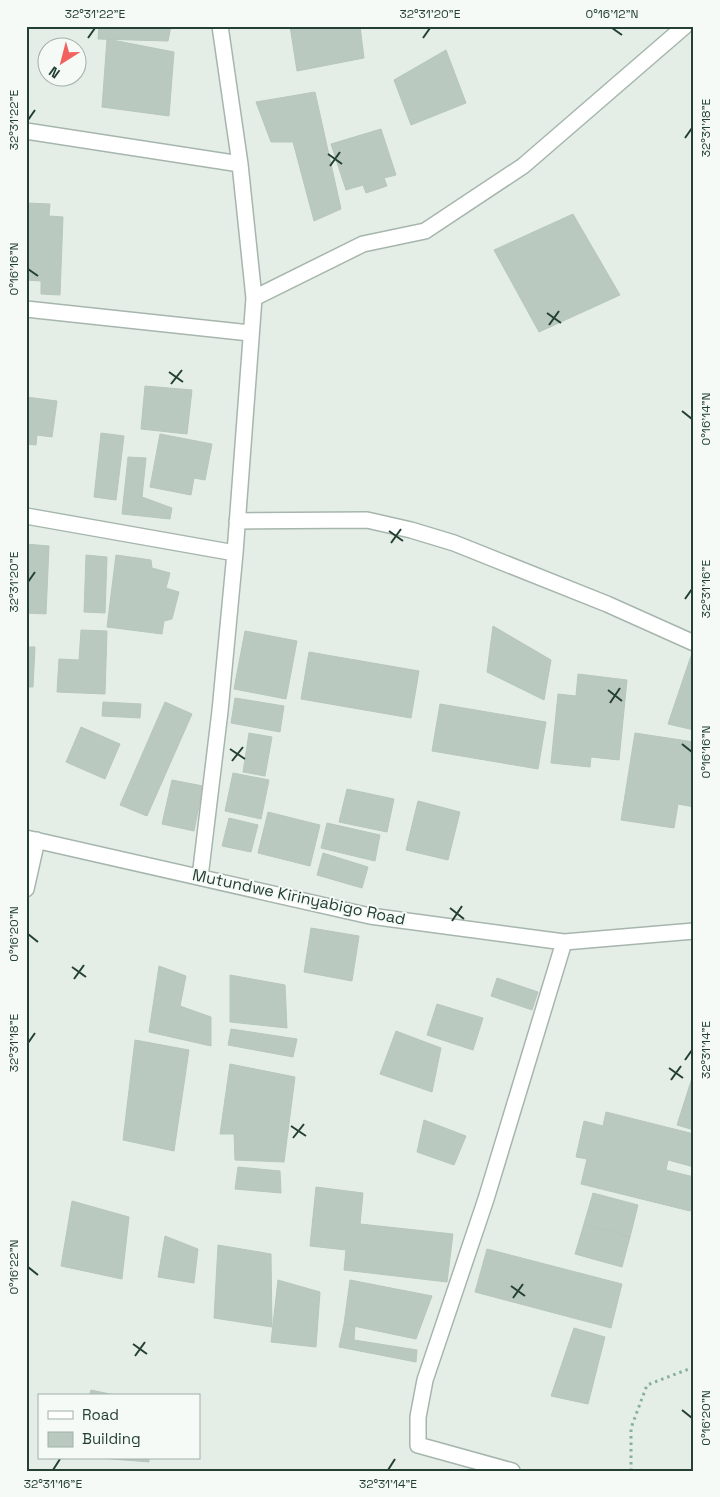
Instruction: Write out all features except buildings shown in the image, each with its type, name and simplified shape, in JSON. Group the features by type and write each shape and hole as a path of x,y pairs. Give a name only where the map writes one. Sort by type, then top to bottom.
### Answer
{"street":[{"path":"200,876 220,711 235,553 254,298 240,164 220,26"},
{"path":"254,298 363,244 425,231 523,166 685,26"},
{"path":"26,130 240,164"},
{"path":"26,309 250,333"},
{"path":"26,516 235,553"},
{"path":"237,521 366,520 412,530 454,543 598,600 694,643"},
{"path":"26,889 31,839"},
{"name":"Mutundwe Kirinyabigo Road","path":"31,839 370,916 564,942 694,931"},
{"path":"512,1471 418,1446 418,1417 425,1380 486,1199 564,942"}],"path":[{"path":"631,1471 631,1428 647,1385 694,1367"}]}
